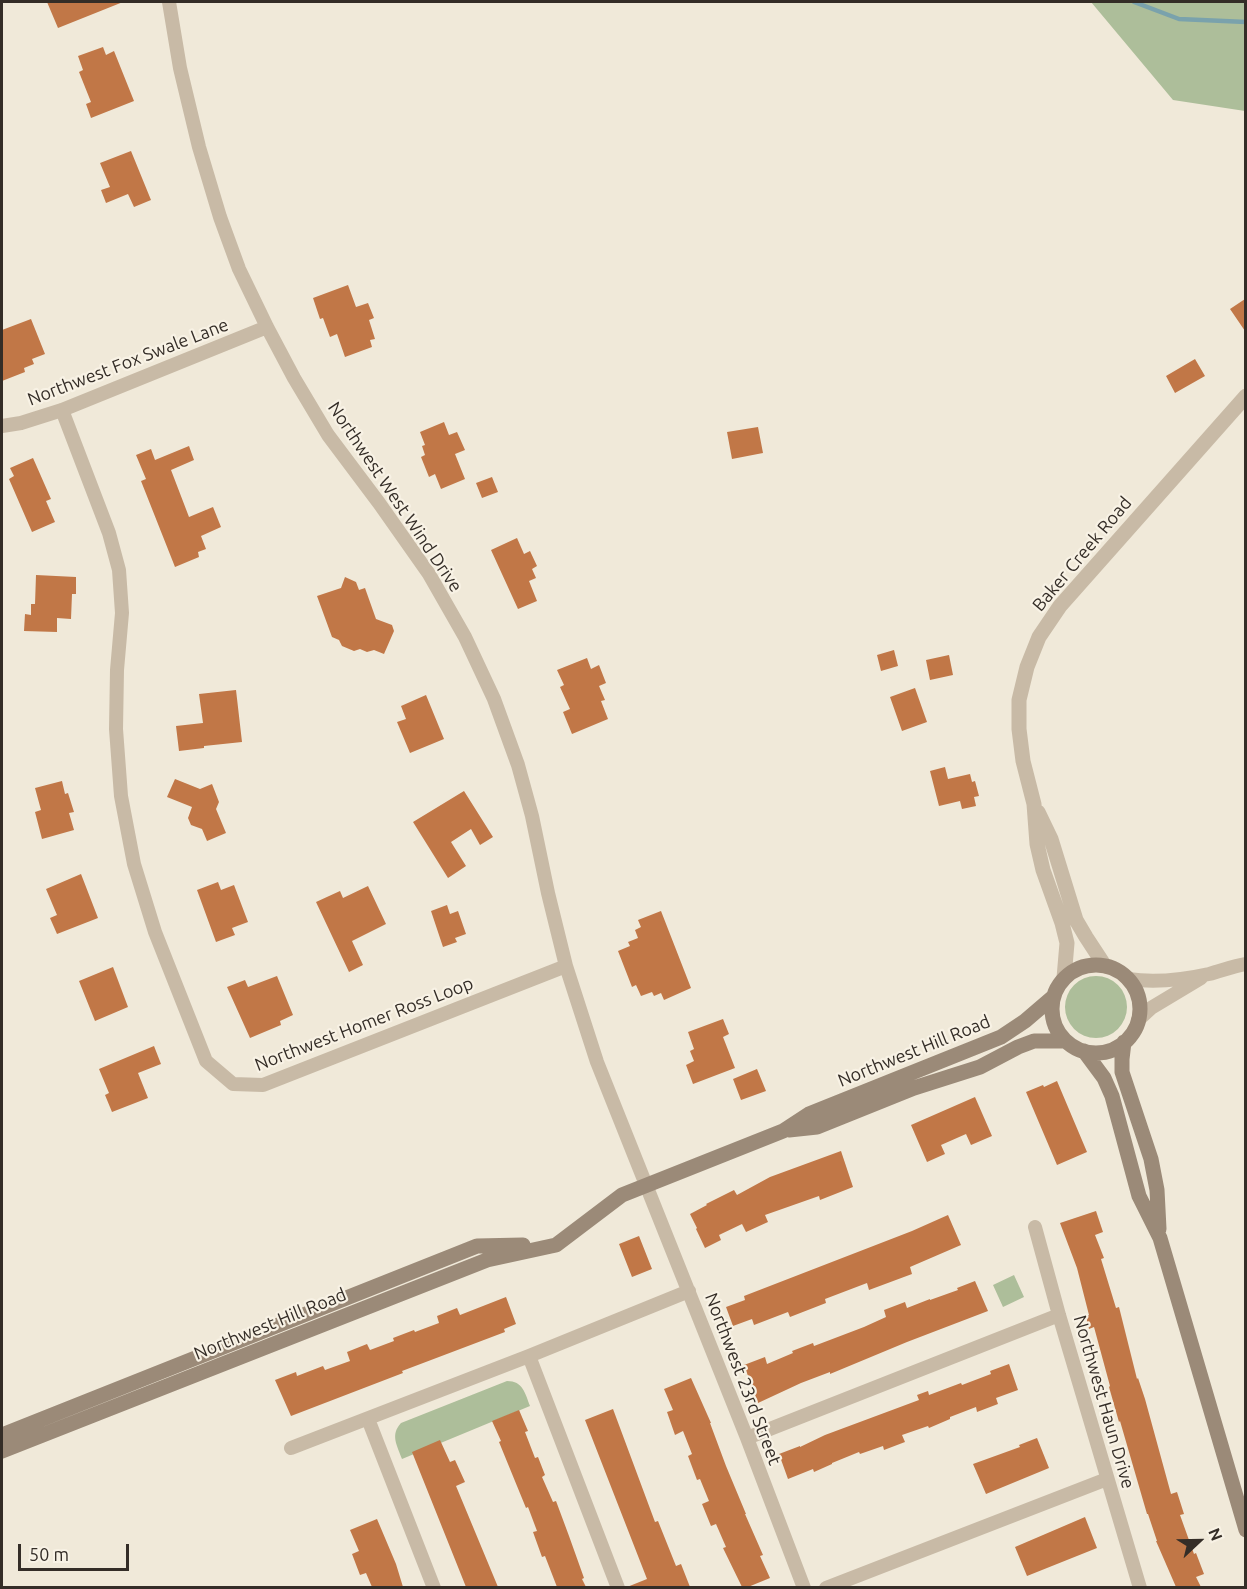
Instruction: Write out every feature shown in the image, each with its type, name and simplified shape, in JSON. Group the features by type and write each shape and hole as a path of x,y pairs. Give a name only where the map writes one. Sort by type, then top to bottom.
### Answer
{"main road":[{"path":"1094,965 1105,966 1128,979 1138,998 1140,1009 1133,1032 1124,1042 1106,1052 1095,1053 1074,1047 1065,1041 1053,1020 1053,997 1064,978 1073,971 1094,965"},
{"name":"Northwest Hill Road","path":"2,1451 487,1260 556,1245 622,1195 783,1131 809,1114 1001,1037 1025,1021 1053,997"},
{"name":"Northwest Hill Road","path":"783,1131 817,1127 914,1088 980,1067 1034,1041 1065,1041"},
{"path":"1124,1042 1122,1072 1151,1160 1157,1190 1160,1238"},
{"path":"1084,1051 1108,1087 1139,1196 1160,1238 1245,1530"},
{"name":"Northwest Hill Road","path":"2,1435 477,1246 556,1245"}],"street":[{"name":"Northwest West Wind Drive","path":"169,2 180,68 199,147 239,269 294,378 328,435 429,574 465,637 494,699 518,765 532,816 566,966 597,1062 646,1185"},
{"name":"Northwest Fox Swale Lane","path":"2,426 21,423 62,410 267,327"},
{"name":"Baker Creek Road","path":"1064,978 1067,943 1043,870 1037,844 1034,804 1020,740 1019,699 1027,667 1039,637 1060,606 1245,396"},
{"name":"Northwest Homer Ross Loop","path":"62,410 109,533 119,570 122,613 117,670 116,729 122,796 134,864 155,932 206,1061 233,1084 262,1085 566,966"},
{"name":"Baker Creek Road","path":"1034,804 1050,839 1076,920 1105,966"},
{"path":"1128,979 1162,981 1207,974 1245,964"},
{"path":"1138,1020 1151,1008 1207,974"},
{"name":"Northwest 23rd Street","path":"646,1185 804,1587"},
{"name":"Northwest Haun Drive","path":"1035,1227 1140,1587"},
{"path":"291,1448 689,1291"},
{"path":"747,1438 1059,1315"},
{"path":"529,1356 618,1587"},
{"path":"368,1419 434,1587"},
{"path":"826,1587 1107,1479"}],"green space":[{"path":"1091,2 1245,2 1245,111 1173,100"},
{"path":"1096,976 1113,981 1118,985 1122,990 1127,1007 1122,1024 1118,1029 1113,1033 1096,1038 1079,1033 1074,1029 1070,1024 1065,1007 1070,990 1074,985 1079,981"},
{"path":"1014,1275 1024,1297 1003,1307 993,1285"},
{"path":"507,1381 520,1385 530,1406 402,1459 395,1436 401,1423"}],"building":[{"path":"47,2 123,2 58,28"},
{"path":"103,47 106,55 114,51 134,101 91,118 86,104 91,102 79,72 83,70 78,56"},
{"path":"131,151 151,200 134,207 128,194 106,203 101,190 110,187 100,163"},
{"path":"348,285 356,307 368,303 374,318 369,320 375,339 370,340 372,347 345,357 337,334 330,337 323,318 320,319 313,298"},
{"path":"1245,299 1245,331 1230,309"},
{"path":"31,319 45,354 32,359 34,364 24,368 25,372 2,381 2,330"},
{"path":"1195,359 1205,376 1175,393 1166,376"},
{"path":"444,422 449,435 457,432 465,450 455,454 465,479 441,489 435,474 429,477 421,457 425,455 422,446 425,445 420,432"},
{"path":"758,427 763,453 732,459 727,432"},
{"path":"189,446 194,460 171,470 189,517 213,507 221,527 201,536 206,549 198,552 199,557 175,567 141,481 146,479 136,455 151,449 155,460"},
{"path":"33,458 51,499 46,501 55,522 32,532 9,479 14,476 10,468"},
{"path":"492,477 498,492 482,498 476,483"},
{"path":"517,538 524,554 530,551 537,566 532,569 536,578 529,581 537,601 518,609 491,550"},
{"path":"36,575 76,577 76,594 72,594 71,619 57,618 57,632 24,631 25,614 31,615 31,604 35,604"},
{"path":"345,577 356,582 359,590 365,588 376,619 392,625 394,631 384,654 374,650 354,651 342,646 339,640 332,637 317,596 341,588"},
{"path":"894,650 898,666 881,671 877,655"},
{"path":"949,655 953,675 930,680 926,660"},
{"path":"587,658 591,669 599,665 606,683 599,686 605,700 601,701 608,719 572,734 563,712 570,709 560,687 564,685 557,670"},
{"path":"915,688 927,722 902,731 890,697"},
{"path":"236,690 242,742 179,751 176,726 203,723 199,694"},
{"path":"426,695 444,739 410,753 397,722 406,719 401,706"},
{"path":"945,767 948,779 970,774 972,782 975,781 979,796 974,797 976,806 962,809 960,801 939,806 930,771"},
{"path":"175,779 200,789 212,784 219,802 216,809 226,833 207,841 202,829 191,825 188,818 192,807 167,797"},
{"path":"62,781 65,794 68,793 74,812 69,813 74,830 42,839 35,812 41,810 35,788"},
{"path":"464,791 493,837 480,845 471,829 451,842 466,866 448,878 413,822"},
{"path":"81,874 98,918 57,934 50,918 57,915 46,889"},
{"path":"218,882 221,890 234,885 248,922 232,928 235,935 216,942 197,890"},
{"path":"368,886 386,924 352,941 363,965 349,972 316,902 340,891 343,898"},
{"path":"447,905 450,914 458,911 466,934 455,938 457,942 443,947 431,911"},
{"path":"661,911 691,988 664,1000 661,993 654,996 652,992 641,996 636,985 632,987 618,951 630,946 628,942 638,938 635,930 641,927 638,920"},
{"path":"113,967 128,1007 95,1021 79,981"},
{"path":"277,976 293,1015 280,1021 281,1025 250,1038 227,987 245,980 248,987"},
{"path":"723,1019 729,1034 723,1037 735,1068 693,1084 686,1065 694,1061 690,1051 694,1049 688,1032"},
{"path":"154,1046 161,1064 138,1073 148,1098 112,1112 105,1095 109,1093 99,1069"},
{"path":"757,1069 766,1091 741,1100 733,1079"},
{"path":"1057,1081 1087,1152 1057,1165 1026,1092"},
{"path":"975,1097 992,1136 971,1145 966,1134 941,1145 945,1154 927,1162 911,1125"},
{"path":"841,1151 853,1187 820,1200 819,1196 765,1215 768,1222 746,1232 742,1224 719,1235 721,1240 705,1248 690,1214 734,1190 737,1195 770,1177"},
{"path":"1096,1211 1103,1232 1095,1235 1104,1258 1101,1259 1116,1308 1119,1307 1137,1379 1145,1399 1171,1494 1177,1492 1184,1514 1180,1515 1204,1574 1196,1577 1201,1587 1176,1587 1156,1541 1119,1422 1094,1327 1089,1329 1086,1316 1089,1315 1077,1268 1060,1223"},
{"path":"948,1215 961,1245 910,1267 912,1274 869,1290 867,1283 825,1299 826,1303 790,1317 788,1312 754,1325 752,1319 733,1326 726,1307 745,1300 744,1296"},
{"path":"639,1236 652,1269 632,1277 619,1244"},
{"path":"975,1281 988,1311 830,1374 830,1372 801,1383 758,1403 744,1365 765,1357 767,1364 793,1353 792,1351 813,1343 814,1346 886,1317 884,1310 905,1302 907,1308 958,1290 957,1288"},
{"path":"506,1297 516,1324 504,1329 505,1332 291,1416 275,1380 296,1372 297,1376 323,1366 325,1370 350,1361 347,1352 367,1344 370,1350 394,1341 393,1338 439,1323 437,1316 457,1308 460,1315"},
{"path":"1009,1364 1018,1390 996,1398 998,1404 977,1412 976,1407 929,1428 928,1426 902,1435 905,1442 884,1450 883,1446 860,1454 859,1452 814,1472 813,1469 788,1479 779,1454 919,1400 917,1395 928,1391 929,1395 961,1383 962,1385"},
{"path":"691,1378 711,1423 770,1578 748,1587 742,1587 723,1548 726,1547 716,1524 711,1526 702,1504 709,1501 700,1479 697,1480 688,1456 692,1454 683,1431 675,1435 667,1412 673,1410 664,1389"},
{"path":"613,1409 655,1522 658,1521 676,1566 681,1564 690,1587 627,1587 647,1579 585,1420"},
{"path":"519,1410 528,1431 525,1432 535,1458 538,1457 545,1475 542,1477 553,1502 556,1501 586,1587 557,1587 545,1556 542,1557 533,1532 537,1531 492,1421"},
{"path":"1037,1438 1049,1468 986,1494 973,1464 1020,1447 1019,1445"},
{"path":"440,1440 450,1462 455,1460 465,1482 456,1486 498,1587 466,1587 412,1452"},
{"path":"1085,1517 1097,1548 1027,1576 1015,1547"},
{"path":"377,1519 403,1587 372,1587 366,1573 360,1575 352,1554 359,1551 350,1530"}],"waterway":[{"path":"1134,2 1179,19 1246,22"}]}
